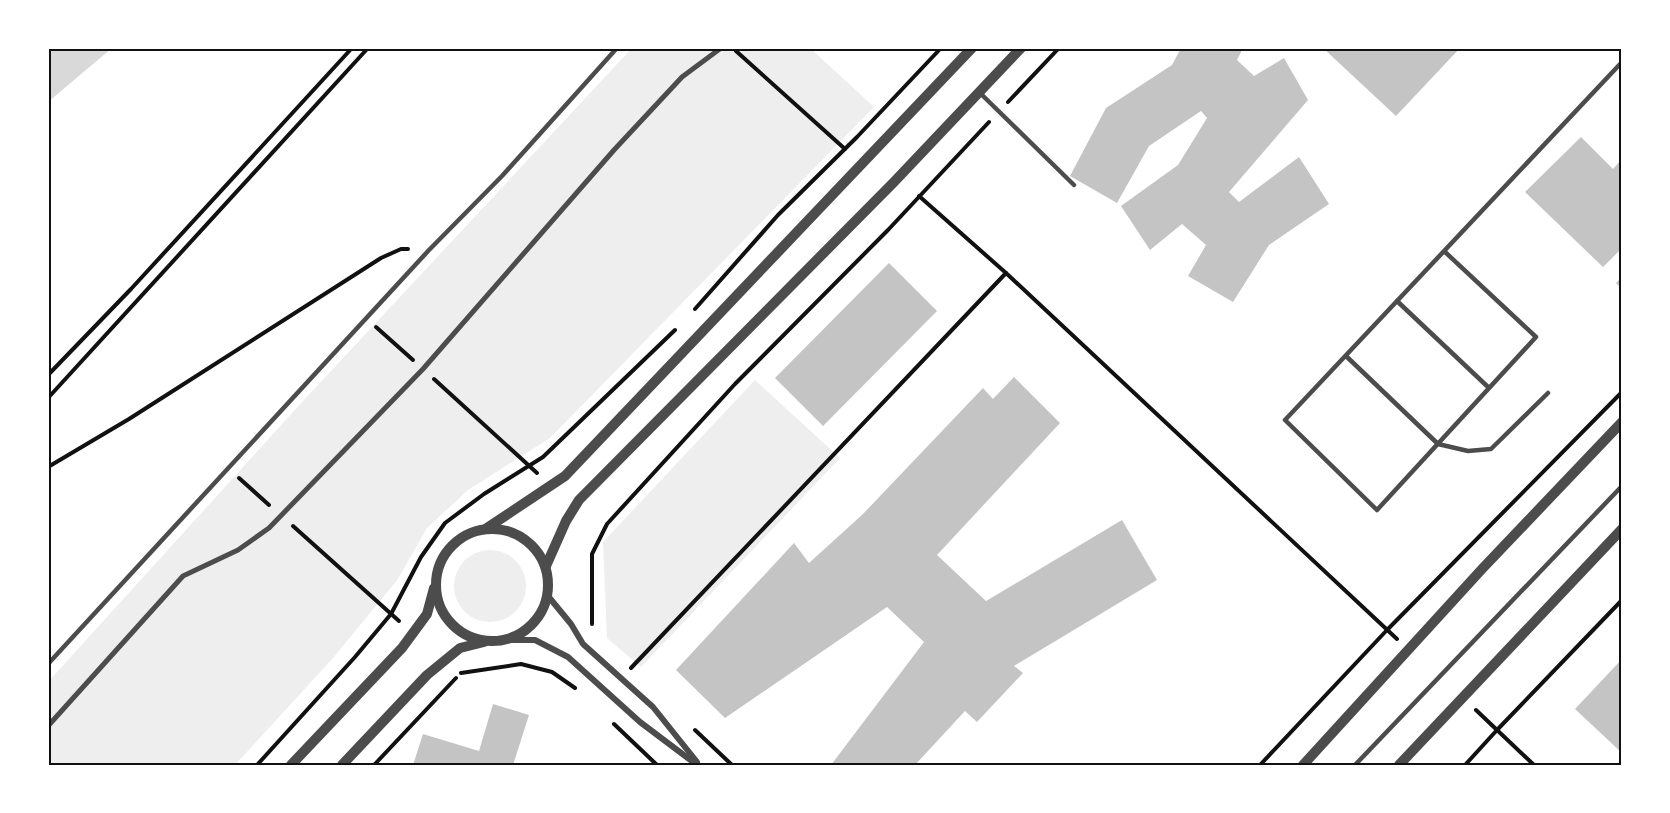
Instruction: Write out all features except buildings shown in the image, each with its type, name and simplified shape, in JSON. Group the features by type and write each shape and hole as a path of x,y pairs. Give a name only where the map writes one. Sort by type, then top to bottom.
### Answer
{"street":[{"path":"48,726 183,576 238,550 269,528 423,369 614,150 682,77 721,48"},
{"path":"291,765 413,634 427,614 439,564 450,547 467,534 487,528 565,476 972,48"},
{"path":"546,566 579,500 894,182 1021,48"},
{"path":"1303,765 1482,569 1622,422"},
{"path":"487,528 506,530 523,537 537,550 546,566 549,581 548,596 540,615 526,630 507,640"},
{"path":"1399,765 1622,530"},
{"path":"435,585 439,605 449,623 466,636 486,642"},
{"path":"548,596 571,624 583,644 653,707 698,765"},
{"path":"342,765 428,675 460,648 486,642 535,640 568,657 640,722 698,765"}],"lane":[{"path":"48,664 429,250 502,177 617,48"},
{"path":"1444,251 1536,337 1377,510 1285,420 1346,356 1397,301 1444,251 1622,62"},
{"path":"979,92 1074,185"},
{"path":"1397,301 1488,387"},
{"path":"1346,356 1438,444 1468,451 1491,449 1548,393"},
{"path":"1355,765 1622,486"}],"path":[{"path":"48,375 139,280 352,48"},
{"path":"48,398 368,48"},
{"path":"733,48 845,149"},
{"path":"691,313 777,215 845,149 941,48"},
{"path":"596,630 591,622 592,554 607,524 735,384 888,230 1059,48"},
{"path":"919,196 1006,273 1387,630"},
{"path":"48,467 129,419 381,258 400,249 429,250"},
{"path":"630,669 1006,273"},
{"path":"366,318 551,486"},
{"path":"257,765 391,614 421,557 445,523 543,457 675,330"},
{"path":"1260,765 1387,630 1622,392"},
{"path":"229,468 413,634"},
{"path":"1465,765 1622,600"},
{"path":"622,661 639,676"},
{"path":"374,765 461,672 521,664 552,672 581,692"},
{"path":"607,717 657,765"},
{"path":"689,724 732,765"},
{"path":"1497,730 1534,765"}],"shaded area":[{"path":"48,48 112,48 48,102"},
{"path":"632,48 810,48 874,107 550,438 468,490 427,528 398,579 333,658 235,765 48,765 48,682 303,401"},
{"path":"755,380 840,458 641,667 607,638 603,542"},
{"path":"490,550 510,556 520,566 526,586 520,606 510,616 490,622 470,616 460,606 454,586 460,566 470,556"}]}
